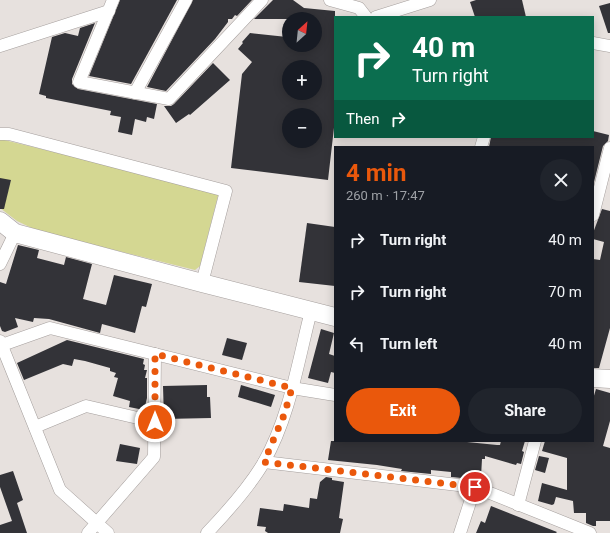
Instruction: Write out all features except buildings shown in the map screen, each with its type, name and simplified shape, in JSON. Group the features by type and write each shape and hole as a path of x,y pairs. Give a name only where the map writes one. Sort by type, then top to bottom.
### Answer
{"street":[{"path":"135,93 186,0"},
{"path":"111,5 79,82 169,99 262,0"},
{"path":"330,0 361,8"},
{"path":"379,16 430,0"},
{"path":"0,46 111,5"},
{"path":"594,43 610,46"},
{"path":"0,134 9,134 226,191 202,283"},
{"path":"594,211 610,148"},
{"path":"0,221 15,232 202,283 334,317"},
{"path":"0,264 15,232"},
{"path":"206,533 226,512 264,462 284,415 311,311"},
{"path":"108,533 60,490 1,343 50,328 292,388 334,395"},
{"path":"88,533 154,457 155,354"},
{"path":"594,378 610,379"},
{"path":"35,427 86,406 155,422"},
{"path":"518,505 535,442"},
{"path":"264,462 475,487 590,533"},
{"path":"460,533 475,487"}],"green space":[{"path":"0,139 219,192 200,266 195,270 38,231 17,221 0,208"}],"route":[{"path":"155,422 155,354 292,388 284,415 264,462 475,487"}]}
